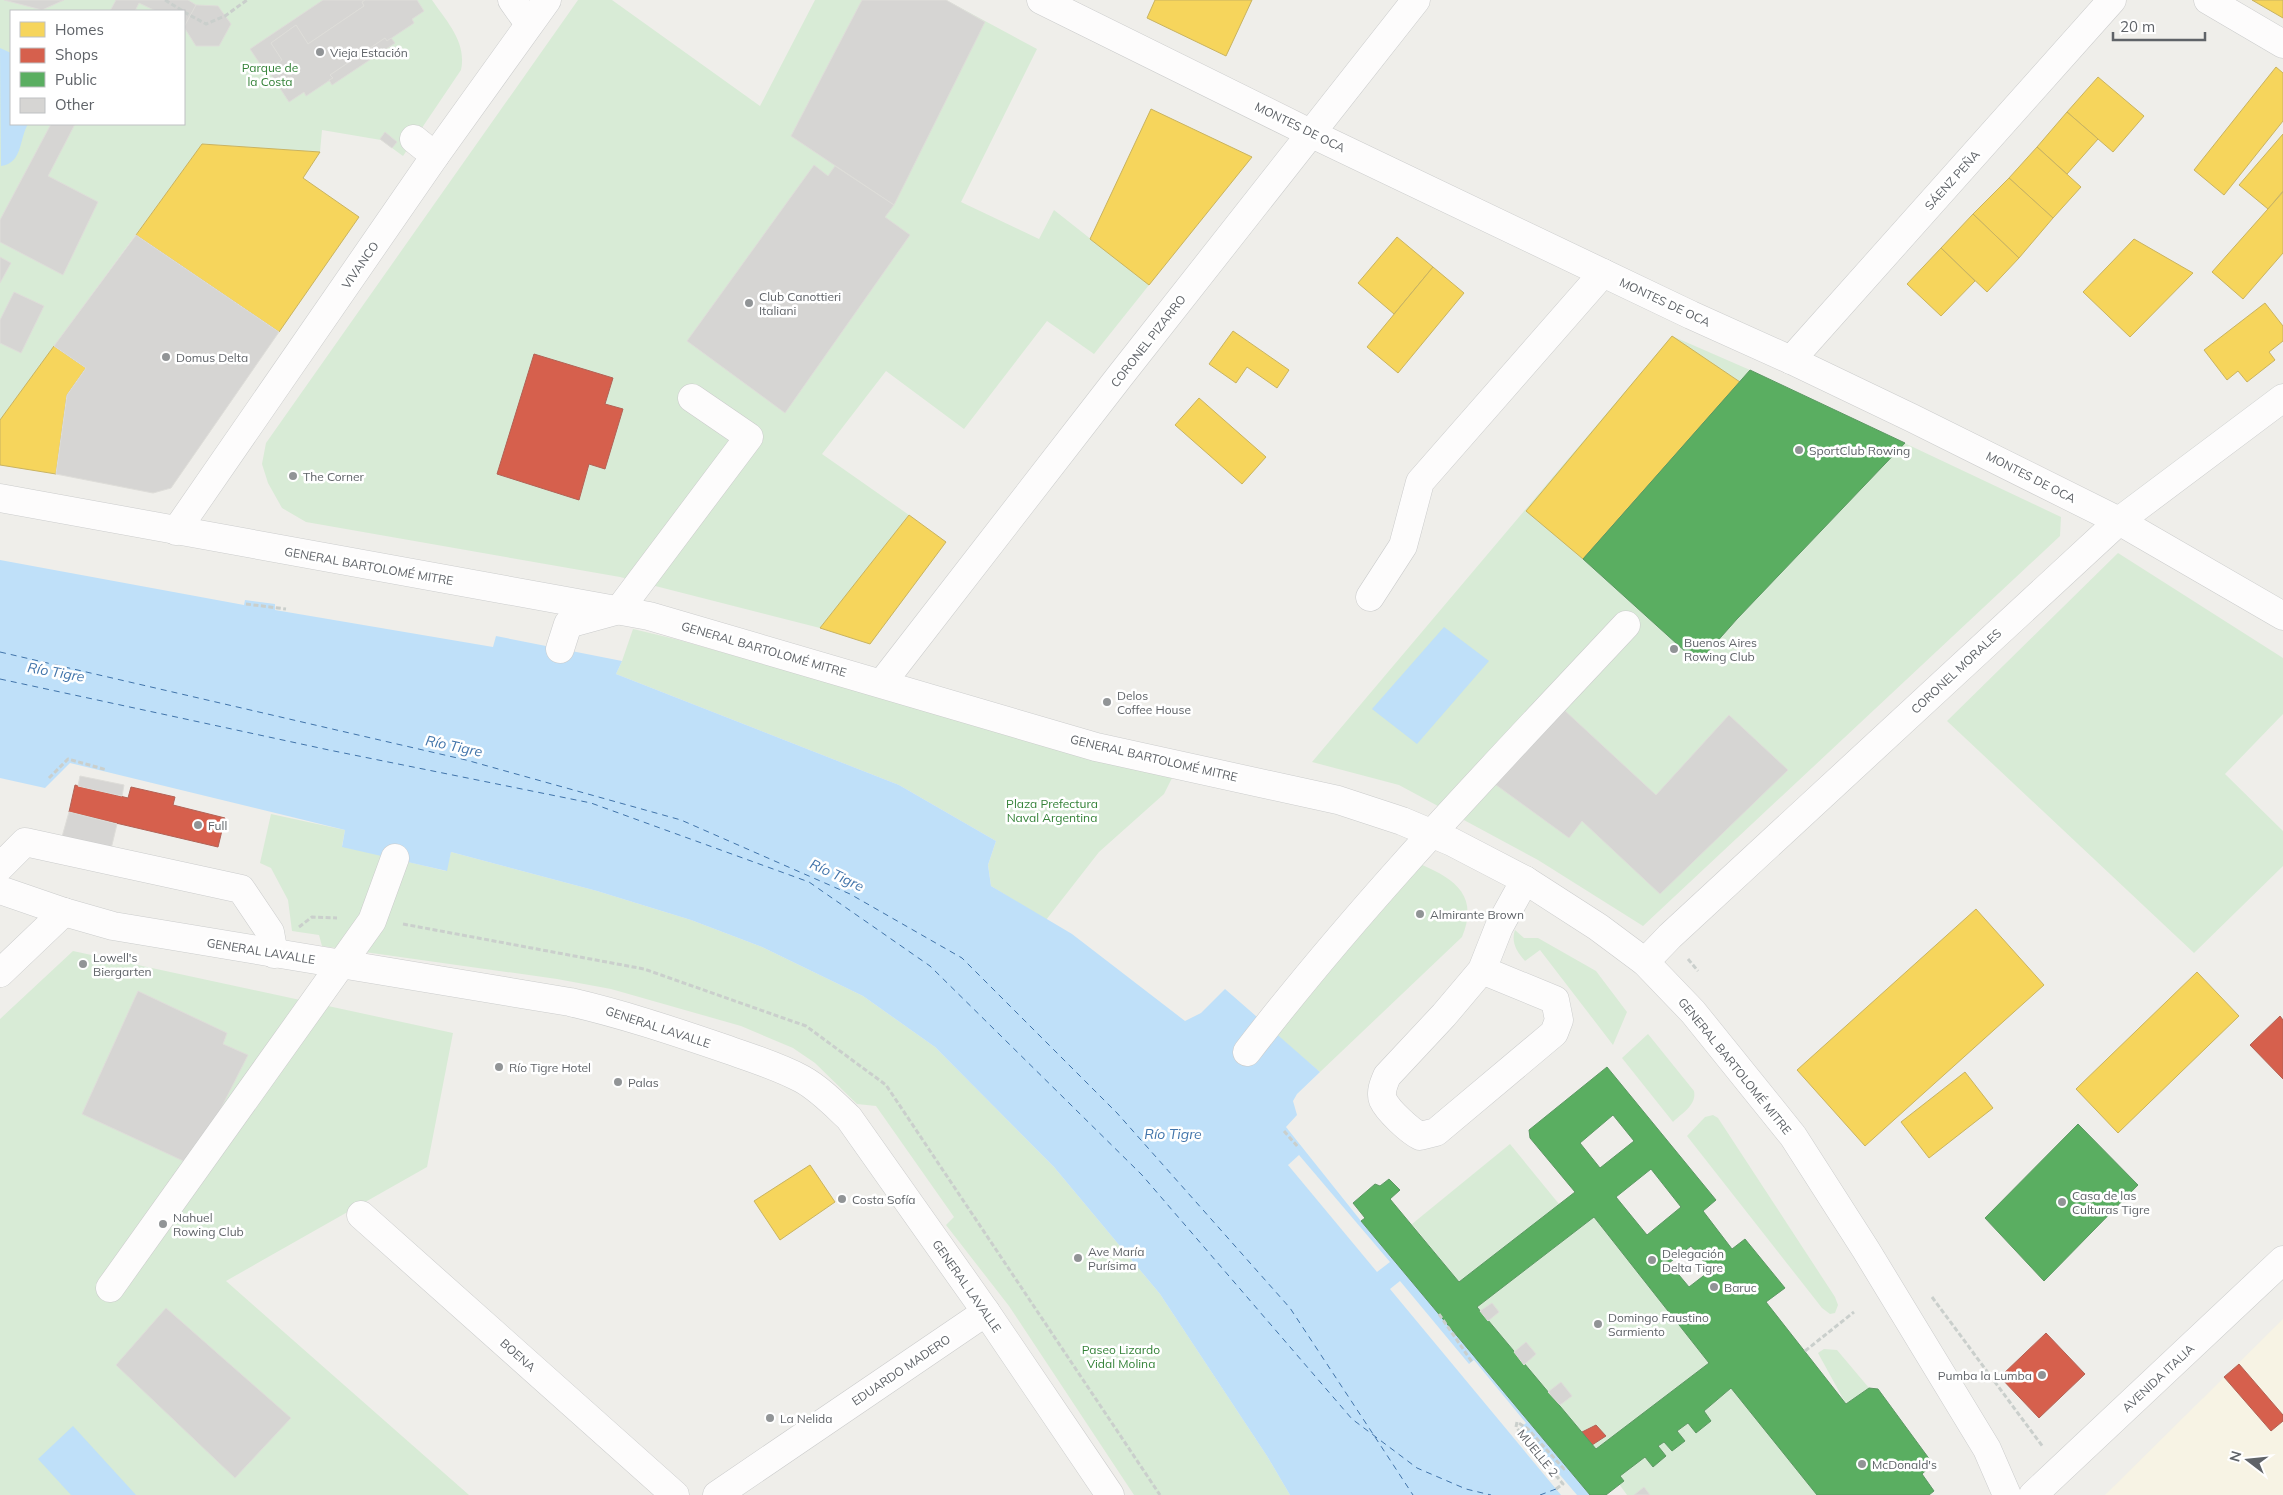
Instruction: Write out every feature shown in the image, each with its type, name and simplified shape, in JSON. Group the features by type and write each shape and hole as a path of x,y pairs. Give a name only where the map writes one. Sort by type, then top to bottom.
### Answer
{"street":[{"path":"512,0 529,24"},
{"name":"VIVANCO","path":"176,531 435,156 547,0"},
{"name":"MONTES DE OCA","path":"1041,0 1312,134 1791,360 2119,521 2283,616"},
{"name":"CORONEL PIZARRO","path":"882,683 1120,376 1416,0"},
{"name":"SÁENZ PEÑA","path":"1791,360 2112,0"},
{"path":"2208,0 2283,44"},
{"path":"414,139 435,156"},
{"path":"1370,597 1402,546 1420,482 1604,273"},
{"path":"560,649 568,624 619,610 749,437 692,398"},
{"name":"CORONEL MORALES","path":"1645,962 1670,936 2119,521 2283,398"},
{"name":"GENERAL BARTOLOMÉ MITRE","path":"0,498 619,610 683,625 1096,747 1338,800 1431,833 1525,880 1598,927 1645,962 1693,1012 1792,1136 1866,1250 1982,1441 2007,1495"},
{"path":"1247,1052 1280,1007 1431,833 1626,625"},
{"path":"0,867 25,842 241,889 272,943"},
{"path":"110,1288 372,921 395,858"},
{"path":"1482,970 1555,1000 1559,1020 1554,1033 1436,1132 1420,1136 1410,1131 1383,1100 1382,1091 1387,1076 1444,1015 1482,970 1500,927 1525,880"},
{"name":"GENERAL LAVALLE","path":"0,890 64,912 113,926 272,943 340,964 570,1002 632,1016 777,1067 803,1080 823,1094 849,1118 986,1312 1110,1495"},
{"path":"0,973 64,912"},
{"name":"BOENA","path":"361,1215 675,1495"},
{"name":"AVENIDA ITALIA","path":"2033,1495 2283,1260"},
{"name":"EDUARDO MADERO","path":"717,1495 986,1312"}],"path":[{"path":"165,0 182,10"},
{"path":"185,12 206,24 225,16 247,0"},
{"path":"246,604 286,609"},
{"path":"48,778 68,759 107,770"},
{"path":"272,943 287,936 312,917 393,922 644,969 806,1026 886,1085 1160,1495"},
{"path":"1284,1131 1298,1147"},
{"path":"1805,1351 1854,1312"},
{"path":"1439,1314 1472,1362"},
{"name":"MUELLE 2","path":"1556,1489 1563,1484 1516,1426 1517,1422 1528,1429 1564,1469 1566,1467"}],"shaded area":[{"path":"2283,1319 2283,1495 2105,1495"}],"green space":[{"name":"Parque de la Costa","path":"0,0 432,0 449,24 458,41 461,50 461,70 403,156 381,140 322,130 320,152 202,144 0,420"},
{"name":"Club Canottieri Italiani","path":"578,0 612,0 760,106 815,0 946,0 1037,49 961,202 1039,239 1054,210 1149,285 1094,354 1047,321 964,429 886,371 822,454 909,515 820,628 620,577 306,522 282,508 268,483 262,464 266,443"},
{"name":"Buenos Aires Rowing Club","path":"1672,336 1750,370 2061,517 2060,536 1643,926 1538,860 1399,785 1312,762"},
{"path":"2118,553 2283,658 2283,714 2225,774 2283,831 2283,866 2194,953 1947,721"},
{"name":"Plaza Prefectura Naval Argentina","path":"633,629 675,639 1172,778 1164,794 1099,852 1046,920 991,886 988,865 996,841 899,785 616,674"},
{"name":"Paseo Lizardo Vidal Molina","path":"271,814 345,830 342,846 446,871 451,852 597,891 691,920 762,947 863,996 935,1047 1054,1167 1160,1294 1267,1456 1290,1495 1134,1495 1009,1306 946,1225 954,1217 876,1106 857,1104 815,1063 793,1048 741,1026 611,989 557,979 322,946 319,935 292,931 288,900 271,868 260,863"},
{"path":"1399,855 1441,874 1462,892 1467,904 1467,919 1462,937 1320,1072 1266,1027"},
{"path":"1515,930 1524,938 1538,938 1596,971 1627,1012 1613,1045 1540,950 1525,961 1514,942"},
{"name":"Nahuel Rowing Club","path":"73,951 453,1033 427,1167 226,1281 469,1495 0,1495 0,1019"},
{"path":"1648,1034 1694,1091 1691,1105 1673,1122 1622,1058"},
{"path":"1713,1115 1718,1118 1835,1297 1838,1305 1835,1313 1830,1314 1822,1308 1687,1136 1705,1117"},
{"path":"1510,1144 1559,1204 1459,1282 1412,1224"},
{"path":"1594,1217 1709,1363 1596,1449 1477,1307"},
{"path":"1824,1349 1837,1350 1869,1388 1846,1404 1818,1353"},
{"path":"1731,1388 1817,1495 1627,1495 1619,1484 1620,1476 1645,1457 1653,1467 1666,1456 1658,1446 1664,1442 1672,1451 1684,1441 1677,1431 1688,1423 1696,1433 1711,1421 1704,1411"}],"water":[{"path":"0,48 10,53 10,125 28,125 17,155 8,164 1,166"},
{"name":"Río Tigre","path":"0,560 244,605 245,600 275,604 275,610 493,647 496,636 622,661 616,674 899,785 996,841 988,865 991,886 1072,934 1185,1021 1201,1013 1225,989 1320,1072 1297,1094 1293,1101 1297,1115 1286,1127 1361,1221 1590,1495 1290,1495 1267,1456 1160,1294 1054,1167 935,1047 863,996 762,947 691,920 597,891 451,852 447,871 342,847 345,830 70,763 45,788 0,778"},
{"path":"1444,627 1489,661 1417,744 1372,709"},
{"path":"73,1426 136,1495 71,1495 38,1459"}],"pier":[{"path":"1299,1155 1390,1262 1377,1272 1288,1165"},
{"path":"1400,1281 1469,1364 1474,1360 1526,1423 1520,1428 1577,1495 1561,1495 1390,1289"}],"building: Homes":[{"path":"1155,0 1252,0 1226,56 1147,18"},
{"path":"2252,0 2283,0 2283,18"},
{"path":"2276,67 2283,73 2283,121 2224,195 2194,170"},
{"path":"2098,77 2144,116 2113,152 2067,112"},
{"path":"1151,109 1252,157 1149,285 1090,239"},
{"path":"2067,112 2098,139 2067,174 2037,147"},
{"path":"2283,134 2283,191 2268,209 2239,185"},
{"path":"202,144 320,152 303,178 359,217 279,332 136,235"},
{"path":"2037,147 2081,187 2053,218 2009,178"},
{"path":"2009,178 2053,218 2019,258 1973,214"},
{"path":"2283,192 2283,253 2243,299 2212,272"},
{"path":"1973,214 2019,258 1987,292 1941,248"},
{"path":"1397,237 1433,267 1394,314 1358,283"},
{"path":"2134,239 2193,273 2130,337 2083,292"},
{"path":"1941,248 1975,281 1941,316 1907,284"},
{"path":"1433,267 1464,293 1398,373 1367,347"},
{"path":"2265,303 2283,326 2283,341 2269,352 2275,360 2247,382 2238,371 2227,380 2204,350"},
{"path":"1233,331 1289,370 1277,388 1247,367 1236,383 1209,364"},
{"path":"1672,336 1740,382 1583,559 1526,511"},
{"path":"54,346 86,368 67,395 56,474 0,465 0,420"},
{"path":"1199,398 1266,457 1242,484 1175,425"},
{"path":"909,515 946,542 870,644 820,628"},
{"path":"1976,909 2044,985 1865,1146 1797,1070"},
{"path":"2197,972 2239,1016 2118,1133 2076,1089"},
{"path":"1965,1072 1993,1108 1929,1158 1901,1122"},
{"path":"810,1165 835,1202 780,1240 754,1201"}],"building: Shops":[{"path":"534,354 613,378 605,404 623,409 605,469 589,464 579,500 497,474"},
{"path":"75,785 128,798 131,787 175,797 173,805 225,818 218,847 69,812"},
{"path":"2280,1016 2283,1020 2283,1079 2250,1045"},
{"name":"Pumba la Lumba","path":"2046,1333 2085,1374 2039,1418 2000,1377"},
{"path":"2239,1364 2283,1415 2283,1421 2271,1431 2224,1377"},
{"path":"1596,1425 1606,1436 1592,1445 1582,1432"}],"building: Public":[{"path":"1750,370 1905,443 1737,619 1698,663 1583,559"},
{"path":"1607,1067 1716,1200 1703,1211 1732,1249 1745,1239 1785,1288 1766,1302 1846,1404 1869,1388 1878,1389 1933,1464 1922,1474 1934,1491 1929,1495 1817,1495 1731,1388 1704,1411 1711,1421 1696,1433 1688,1423 1677,1431 1685,1441 1672,1451 1664,1442 1658,1446 1666,1456 1653,1467 1645,1457 1620,1476 1624,1481 1606,1495 1590,1495 1361,1221 1365,1218 1353,1203 1375,1184 1380,1186 1389,1179 1400,1190 1390,1199 1459,1282 1575,1192 1530,1138 1529,1130","holes":["1613,1115 1634,1141 1600,1168 1580,1143","1651,1169 1681,1207 1647,1235 1616,1197","1594,1217 1709,1363 1596,1449 1477,1307","1691,1246 1711,1270 1689,1287 1669,1263"]},
{"name":"Casa de las Culturas Tigre","path":"2078,1124 2138,1185 2044,1281 1985,1218"}],"building: Other":[{"path":"4,0 64,0 42,10"},
{"path":"116,0 188,0 196,5 185,25 185,10 154,10 139,3 136,10 111,10"},
{"path":"323,0 365,0 362,2 364,6 308,44 296,25 271,43 282,60 268,70 271,74 268,76 250,49"},
{"name":"Vieja Estación","path":"365,0 417,0 424,11 412,19 414,23 387,41 385,38 330,75 333,78 306,96 304,92 289,102 268,70 282,60 271,43 296,25 308,44 364,6 362,2"},
{"path":"862,0 946,0 985,22 894,205 791,136"},
{"path":"196,5 218,6 231,24 219,46 196,46 185,29"},
{"path":"385,38 387,41 391,38 395,43 332,85 329,80 333,78 330,75"},
{"path":"50,125 74,125 48,176 98,202 63,275 0,242 0,220"},
{"path":"385,132 397,142 392,148 380,139"},
{"path":"814,165 828,176 835,166 894,205 885,217 910,235 785,413 687,341"},
{"name":"Domus Delta","path":"136,235 279,332 171,488 153,493 56,474 67,395 86,368 54,346"},
{"path":"0,257 11,263 0,283"},
{"path":"14,292 44,306 21,353 0,343 0,320"},
{"path":"1562,708 1656,795 1729,715 1788,770 1660,894 1582,821 1569,838 1492,782"},
{"path":"80,776 124,785 122,796 78,786"},
{"path":"69,812 117,824 111,849 62,837"},
{"path":"138,991 227,1033 223,1044 248,1055 192,1165 82,1114"},
{"path":"1492,1303 1499,1312 1488,1321 1480,1311"},
{"path":"166,1308 291,1418 235,1478 116,1365"},
{"path":"1526,1342 1536,1354 1524,1365 1514,1352"},
{"path":"1561,1382 1572,1396 1560,1405 1548,1392"},
{"path":"1644,1487 1650,1495 1634,1495"}],"ferry route":[{"path":"0,652 466,760 681,820 850,894 962,958 1117,1113 1290,1308 1373,1434"},
{"path":"0,679 329,750 591,803 809,882 930,966 1142,1175 1352,1419 1417,1468 1466,1489 1491,1495"},
{"path":"1375,1437 1413,1495"},
{"path":"1540,1495 1556,1489"}],"place":[{"name":"Vieja Estación","path":"320,52"},
{"name":"Club Canottieri Italiani","path":"749,303"},
{"name":"Domus Delta","path":"166,357"},
{"name":"SportClub Rowing","path":"1799,450"},
{"name":"The Corner","path":"293,476"},
{"name":"Buenos Aires Rowing Club","path":"1674,649"},
{"name":"Delos Coffee House","path":"1107,702"},
{"name":"Full","path":"198,825"},
{"name":"Almirante Brown","path":"1420,914"},
{"name":"Lowell's Biergarten","path":"83,964"},
{"name":"Río Tigre Hotel","path":"499,1067"},
{"name":"Palas","path":"618,1082"},
{"name":"Costa Sofía","path":"842,1199"},
{"name":"Casa de las Culturas Tigre","path":"2062,1202"},
{"name":"Nahuel Rowing Club","path":"163,1224"},
{"name":"Ave María Purísima","path":"1078,1258"},
{"name":"Delegación Delta Tigre","path":"1652,1260"},
{"name":"Baruc","path":"1714,1287"},
{"name":"Domingo Faustino Sarmiento","path":"1598,1324"},
{"name":"Pumba la Lumba","path":"2042,1375"},
{"name":"La Nelida","path":"770,1418"},
{"name":"McDonald's","path":"1862,1464"}]}
